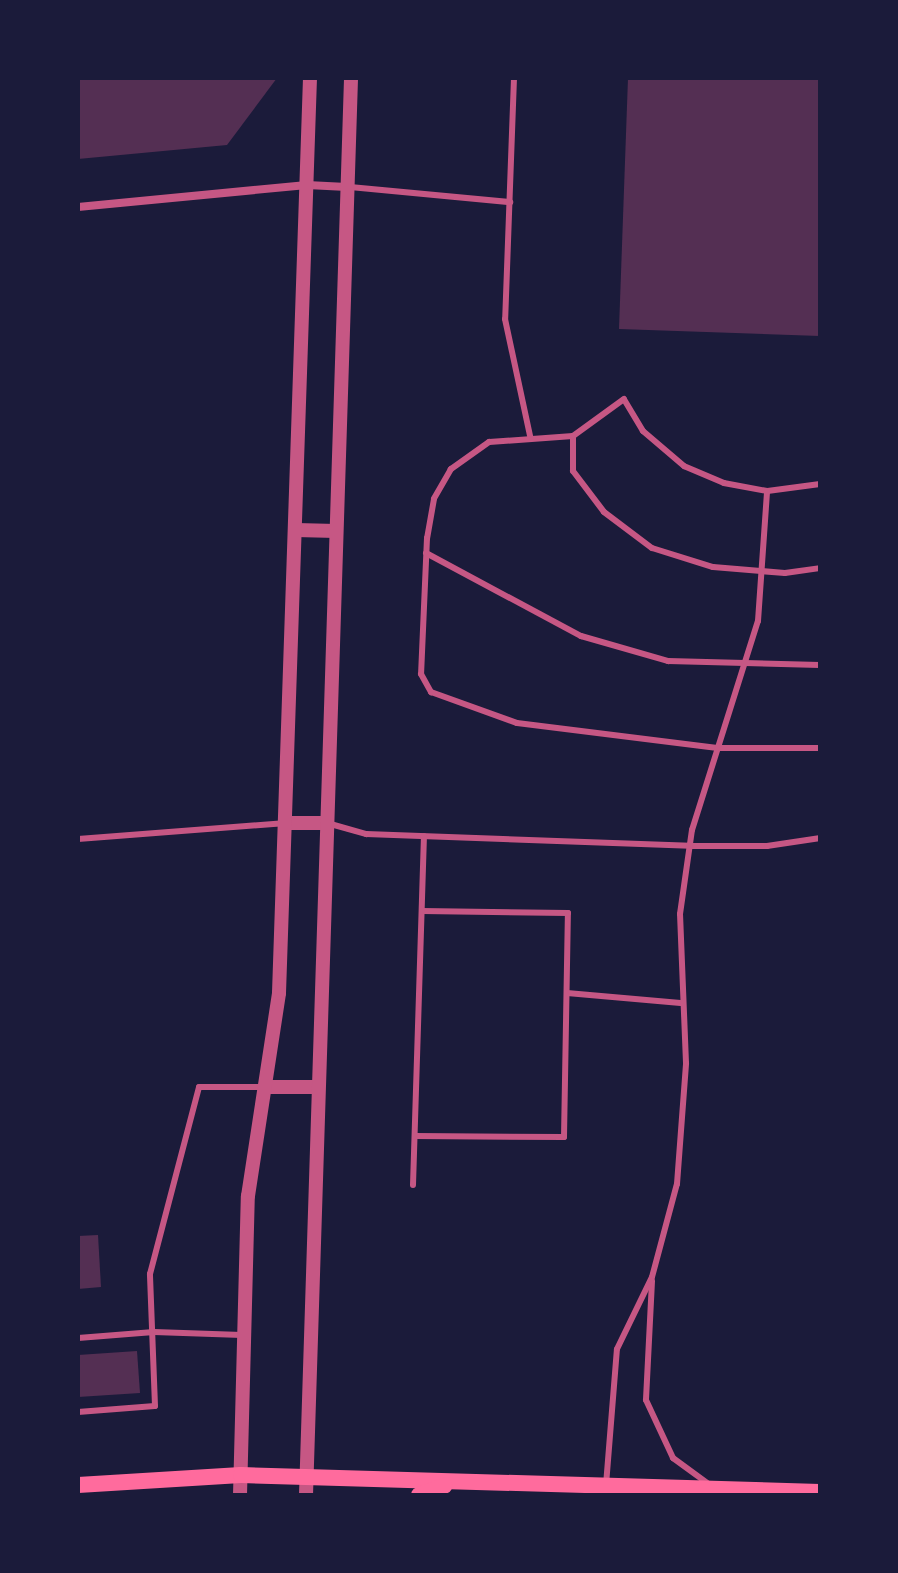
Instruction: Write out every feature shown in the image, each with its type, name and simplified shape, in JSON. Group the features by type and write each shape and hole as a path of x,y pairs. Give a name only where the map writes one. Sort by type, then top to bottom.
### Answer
{"main road":[{"path":"78,1488 241,1475 820,1492"},
{"path":"419,1495 453,1482"},
{"path":"78,1488 90,1495"}],"street":[{"path":"240,1495 248,1196 279,993 310,78"},
{"path":"306,1495 351,78"},
{"path":"78,207 307,185 347,187"},
{"path":"296,530 336,531"},
{"path":"286,823 327,823"},
{"path":"265,1087 318,1087"}],"lane":[{"path":"514,78 505,319 530,436"},
{"path":"347,187 510,202"},
{"path":"820,484 767,491 724,483 684,466 643,431 624,399 573,436 530,436 489,442 451,469 434,499 426,553 421,674 431,692 517,723 717,748 820,748"},
{"path":"573,436 573,471 604,512 652,548 713,567 762,572 820,568"},
{"path":"606,1485 617,1349 652,1277 677,1184 685,1113 680,914 690,846 717,748 750,660 762,572 767,491"},
{"path":"426,553 581,636 668,661 750,660 780,666 820,665"},
{"path":"78,839 286,823"},
{"path":"327,823 366,834 690,846 767,846 820,838"},
{"path":"413,1185 424,836"},
{"path":"415,1136 564,1137 568,913 422,911"},
{"path":"567,993 681,1003"},
{"path":"78,1412 155,1406 150,1274 199,1087 265,1087"},
{"path":"652,1277 646,1400 673,1458 713,1488"},
{"path":"78,1338 154,1332 245,1335"}],"building":[{"path":"78,78 277,78 227,145 78,159"},
{"path":"628,78 820,78 820,336 619,329"},
{"path":"98,1235 101,1287 78,1289 78,1236"},
{"path":"137,1351 140,1393 78,1397 78,1355"}]}
